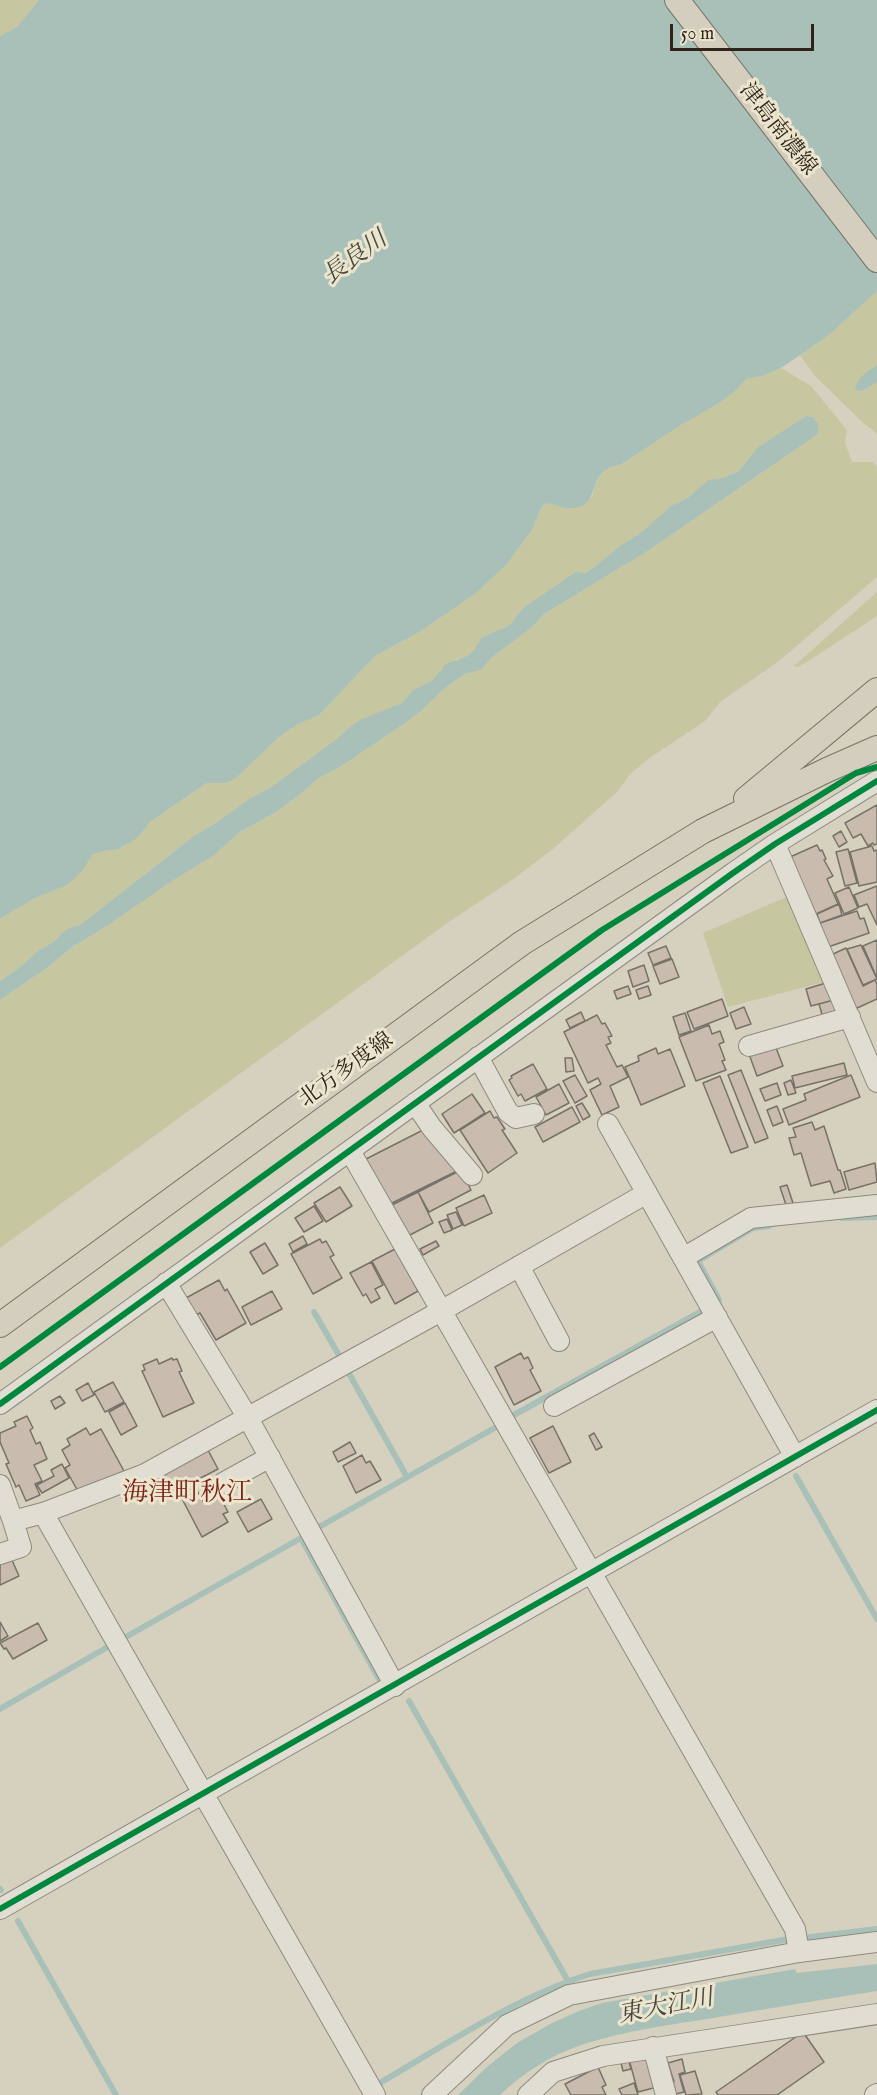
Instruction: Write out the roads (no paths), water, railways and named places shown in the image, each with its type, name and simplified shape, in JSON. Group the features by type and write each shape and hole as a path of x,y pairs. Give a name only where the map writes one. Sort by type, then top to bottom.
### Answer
{"main road":[{"name":"津島南濃線","path":"677,0 877,260"},
{"path":"703,831 786,767 877,690"},
{"path":"703,831 877,748"},
{"name":"北方多度線","path":"0,1324 522,943 703,831"}],"street":[{"path":"0,1404 775,844 877,781"},
{"path":"775,844 850,1017 872,1055 877,1082"},
{"path":"749,1046 850,1017"},
{"path":"478,1058 508,1112 516,1118 534,1114"},
{"path":"416,1103 432,1128 472,1175"},
{"path":"608,1124 795,1457"},
{"path":"351,1151 795,1929 799,1952"},
{"path":"13,1521 43,1513 145,1474 441,1311 647,1193"},
{"path":"683,1258 751,1218 877,1205"},
{"path":"519,1266 559,1341"},
{"path":"166,1283 248,1418 395,1686"},
{"path":"554,1406 717,1317"},
{"path":"0,1909 877,1410"},
{"path":"223,1483 270,1457"},
{"path":"0,1485 21,1547 0,1554"},
{"path":"43,1513 375,2095"},
{"path":"432,2095 507,2025 569,1995 799,1952 877,1942"},
{"path":"528,2095 553,2073 603,2055 877,2014"},
{"path":"653,2047 666,2095"}],"water":[{"name":"長良川","path":"39,0 877,0 877,291 829,335 781,368 762,376 746,379 734,392 716,405 620,465 602,473 592,495 581,506 568,508 548,503 542,506 532,530 506,565 476,593 421,631 375,656 319,715 298,724 279,737 236,778 226,783 207,783 150,822 137,838 119,849 92,855 82,871 67,885 33,899 0,919 0,36 17,27"},
{"path":"877,365 877,382 862,391 855,390 860,378"},
{"path":"806,416 813,417 818,424 818,434 649,550 544,614 531,628 491,658 481,670 465,674 446,687 405,723 343,765 319,778 276,812 240,832 213,856 72,947 48,967 0,1000 0,981 39,950 52,943 66,929 80,925 194,836 249,799 270,788 360,720 402,703 413,690 432,681 446,664 470,654 481,638 510,625 522,609 576,572 585,573 596,566 617,548 643,531 671,506 689,497 708,480 723,478 739,471 758,447"},
{"name":"東大江川","path":"877,1964 877,1991 617,2035 584,2044 550,2059 523,2075 500,2095 458,2095 488,2066 517,2043 552,2023 602,2003 795,1969 797,1973"}],"waterway":[{"path":"842,1218 877,1217"},
{"path":"719,1300 698,1261 753,1228 769,1226"},
{"path":"512,1416 702,1311 705,1316"},
{"path":"314,1312 340,1357"},
{"path":"349,1369 347,1370 407,1477"},
{"path":"319,1527 498,1426"},
{"path":"796,1476 877,1619"},
{"path":"124,1638 301,1538 379,1679"},
{"path":"0,1709 111,1645"},
{"path":"409,1701 568,1981"},
{"path":"18,1921 116,2095"},
{"path":"810,1937 877,1929"},
{"path":"378,2084 481,2023 535,1995 590,1974 789,1939"}],"district":[{"name":"海津町秋江","path":"187,1495"}]}
